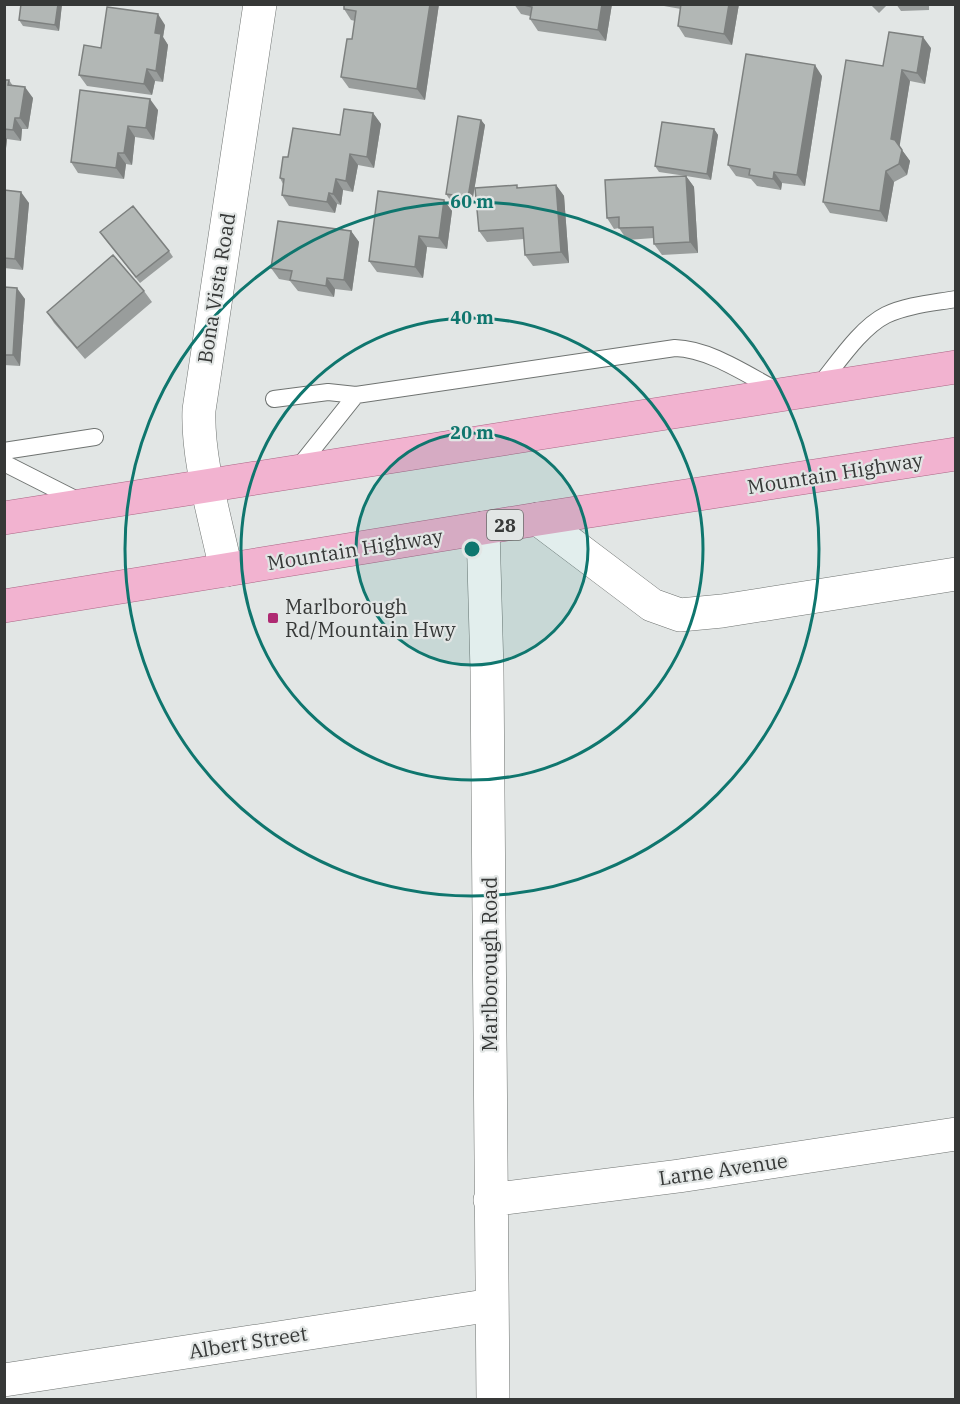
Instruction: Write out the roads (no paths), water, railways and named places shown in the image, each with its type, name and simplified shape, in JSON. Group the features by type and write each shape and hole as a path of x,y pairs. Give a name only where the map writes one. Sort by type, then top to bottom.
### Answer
{"main road":[{"path":"4,518 956,367"},
{"name":"Mountain Highway","path":"4,606 537,519 956,454"}],"street":[{"name":"Bona Vista Road","path":"226,570 208,484 199,423 202,384 260,4"},
{"path":"537,519 652,605 680,615 722,611 956,574"},
{"name":"Marlborough Road","path":"483,528 487,695 493,1400"},
{"name":"Larne Avenue","path":"490,1200 679,1176 956,1134"},
{"name":"Albert Street","path":"4,1380 492,1305"}],"lane":[{"path":"274,399 327,392 356,395 675,348 691,349 706,354 800,392 868,328 885,316 906,308 956,299"},
{"path":"296,472 356,395"},
{"path":"4,451 95,437"},
{"path":"4,463 86,505"}],"place":[{"name":"Marlborough Rd/Mountain Hwy","path":"273,618"}]}
